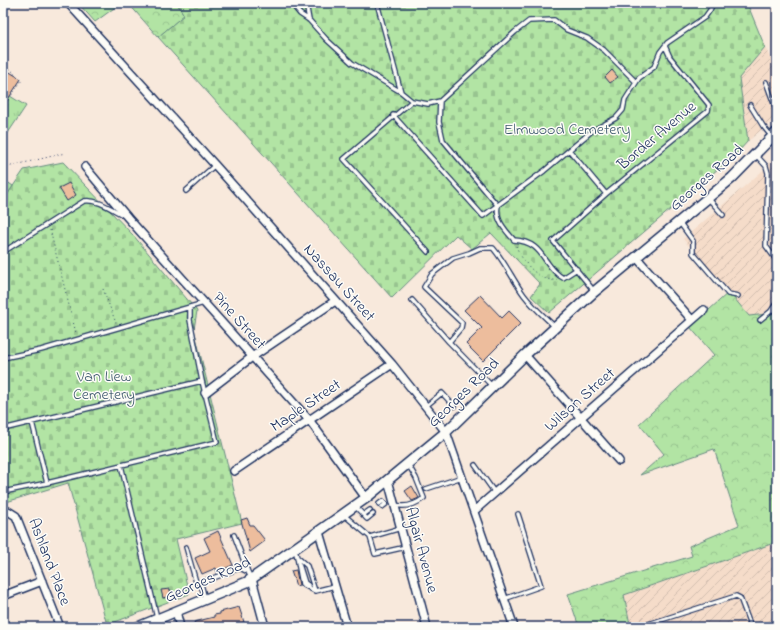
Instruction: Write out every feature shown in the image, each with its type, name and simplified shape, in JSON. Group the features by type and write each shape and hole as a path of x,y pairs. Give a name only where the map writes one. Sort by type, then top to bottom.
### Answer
{"street":[{"name":"Nassau Street","path":"68,3 392,364 446,432 514,627"},
{"name":"Georges Road","path":"138,627 205,599 250,575 296,554 319,532 366,498 446,432 555,327 594,292 732,178 775,134"},
{"name":"Pine Street","path":"85,168 310,421 366,498"},
{"path":"636,257 692,320"},
{"path":"205,392 252,357 335,301"},
{"name":"Wilson Street","path":"474,511 704,310"},
{"path":"525,355 619,461"},
{"name":"Maple Street","path":"234,471 310,421 392,364"},
{"name":"Algair Avenue","path":"388,480 427,627"},
{"name":"Ashland Place","path":"6,512 16,516 60,627"},
{"path":"319,532 347,627"},
{"path":"250,575 265,627"},
{"path":"3,596 42,581"},
{"path":"176,611 180,627"}],"lane":[{"path":"290,3 352,63 401,92 412,101 428,104 440,101 529,21 554,20 566,30 587,38 604,50 636,82"},
{"path":"306,3 309,20"},
{"path":"378,3 401,92"},
{"path":"393,115 484,216 592,131 616,118 623,110 626,100 636,82 654,67 660,52 665,46 705,17 713,3"},
{"name":"Border Avenue","path":"576,269 553,241 606,194 708,111 709,105 670,57 665,46"},
{"path":"766,82 777,112"},
{"path":"412,101 393,115 344,159 428,252"},
{"path":"440,101 439,122 443,140 498,206 497,213 502,224 514,240 525,241 538,250 557,275 563,278 576,269 594,292"},
{"path":"750,105 763,126 775,134"},
{"path":"569,150 606,194"},
{"path":"756,155 766,166 768,174 766,246 777,261"},
{"path":"186,191 215,165"},
{"path":"708,198 723,215"},
{"path":"3,252 84,201 91,200 100,203 128,218"},
{"path":"679,222 693,241 693,253 728,294 738,296"},
{"path":"449,342 461,328 462,323 424,287 432,274 453,258 470,253 480,248 493,248 501,257 526,297 555,327"},
{"path":"412,300 449,342 493,387"},
{"path":"760,320 771,311 777,302"},
{"path":"3,358 41,350 204,303"},
{"path":"3,492 217,442 202,381 190,320 190,308"},
{"path":"3,429 202,381"},
{"path":"426,406 442,393 454,406"},
{"path":"32,422 47,482"},
{"path":"395,505 404,507 419,502 424,498 408,464"},
{"path":"121,465 157,619"},
{"path":"475,465 495,493"},
{"path":"426,489 462,477"},
{"path":"381,505 383,501 384,502 393,497"},
{"path":"355,506 366,519 373,514"},
{"path":"363,515 370,510"},
{"path":"343,514 370,537 375,554 406,547"},
{"path":"504,599 541,586 518,514"},
{"path":"370,537 401,528"},
{"path":"234,535 250,575"},
{"path":"186,547 196,582 201,584 205,599"},
{"path":"296,554 307,566 315,591"},
{"path":"296,554 304,583 315,591"},
{"path":"201,584 240,568 250,575"},
{"path":"315,591 335,586"},
{"path":"639,627 736,596 740,598 751,627"}],"path":[{"path":"3,64 22,80 11,96"},
{"path":"3,168 65,153"},
{"path":"48,224 77,339"},
{"path":"514,240 520,254 544,279 555,281 563,278"},
{"path":"103,289 118,327"}],"shaded area":[{"path":"765,47 777,73 777,117 748,141 739,78"},
{"path":"777,156 777,313 749,316 683,239 760,173"},
{"path":"777,542 777,627 623,627 630,624 624,595"}],"green space":[{"path":"78,3 121,3 95,22"},
{"path":"128,3 177,3 184,15 158,37"},
{"name":"Elmwood Cemetery","path":"177,3 747,3 765,47 739,78 748,141 739,151 549,313 531,296 540,284 491,233 472,249 456,235 392,298 158,37 184,15"},
{"path":"10,96 26,106 6,136 3,135 3,107"},
{"name":"Van Liew Cemetery","path":"63,162 133,235 197,311 194,329 242,523 176,539 189,594 107,625 68,483 3,503 3,201 24,170"},
{"path":"3,179 13,186 3,201"},
{"path":"729,292 749,316 777,313 777,542 624,595 630,624 623,627 579,627 568,594 692,556 689,546 739,525 714,449 640,475 664,454 639,424 714,355 690,327"}],"building":[{"path":"3,68 21,79 3,107"},
{"path":"612,70 618,77 610,83 605,77"},
{"path":"69,183 76,195 67,201 59,188"},
{"path":"480,295 502,318 509,311 521,323 483,361 466,344 482,328 464,310"},
{"path":"412,486 419,498 412,501 405,491"},
{"path":"247,518 250,525 253,525 265,541 250,552 241,520"},
{"path":"218,531 233,565 217,572 216,568 202,574 195,558 210,551 204,538"},
{"path":"296,570 299,585 296,586 291,571"},
{"path":"170,589 171,596 163,598 161,590"},
{"path":"239,607 244,622 228,627 196,627 194,622 214,617 214,615 220,614 220,612"}]}
